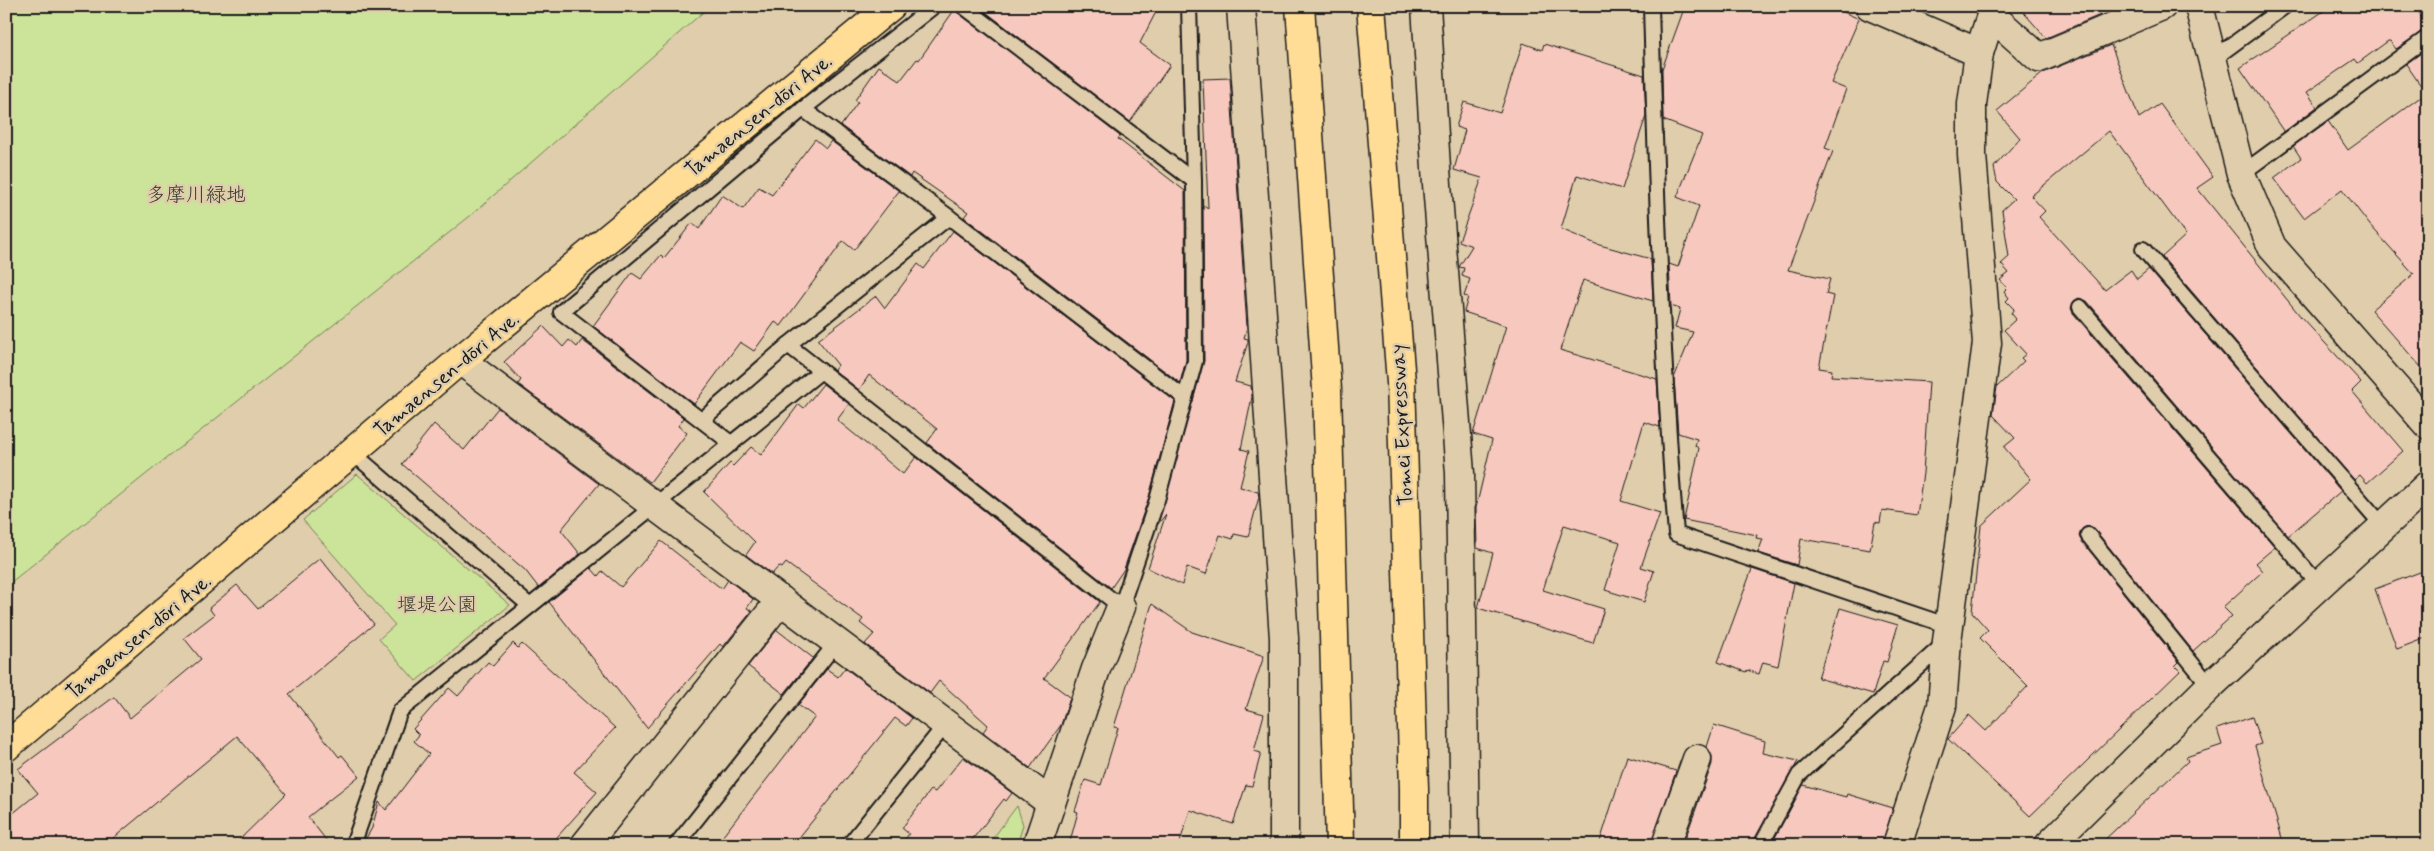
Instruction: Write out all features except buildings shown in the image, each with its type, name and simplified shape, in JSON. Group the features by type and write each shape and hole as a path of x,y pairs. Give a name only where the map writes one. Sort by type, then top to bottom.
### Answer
{"main road":[{"name":"Tamaensen-dōri Ave.","path":"6,747 460,360 891,6"},
{"path":"1300,6 1327,390 1340,845"},
{"name":"Tomei Expressway","path":"1372,6 1401,382 1414,789 1414,845"}],"street":[{"path":"1241,6 1284,638 1284,845"},
{"path":"1426,6 1437,184 1460,473 1465,845"},
{"path":"1870,6 1979,53"},
{"path":"1897,845 1942,706 1948,634 1987,343 1972,155 1972,104 1979,53 1992,11 2039,58 2162,6"},
{"path":"2199,6 2241,174 2272,247 2428,425"},
{"path":"460,360 1051,803"},
{"path":"2050,845 2210,686 2428,485"},
{"path":"584,845 781,600"},
{"path":"1037,845 1096,669 1121,607"},
{"path":"1666,845 1697,759"}],"lane":[{"path":"732,444 703,419 561,312 803,109 934,6"},
{"path":"963,6 1194,181"},
{"path":"788,345 1121,607 1157,500 1195,361 1194,181 1189,6"},
{"path":"1651,6 1656,204 1667,423 1676,534 1948,634 1799,776 1761,845"},
{"path":"2213,59 2285,6"},
{"path":"2241,174 2428,37"},
{"path":"803,109 949,217 1185,398"},
{"path":"703,419 788,345 949,217"},
{"path":"2143,249 2383,526"},
{"path":"2080,307 2320,586"},
{"path":"353,845 400,710 821,372"},
{"path":"353,452 530,606"},
{"path":"2088,535 2210,686"},
{"path":"676,845 837,642"},
{"path":"849,845 946,724"}],"green space":[{"name":"多摩川緑地","path":"12,6 710,6 470,216 6,586 6,10"},
{"name":"堰堤公園","path":"357,474 510,605 416,681 379,639 395,625 303,520"},
{"path":"1017,806 1023,825 1017,845 988,845"}]}
